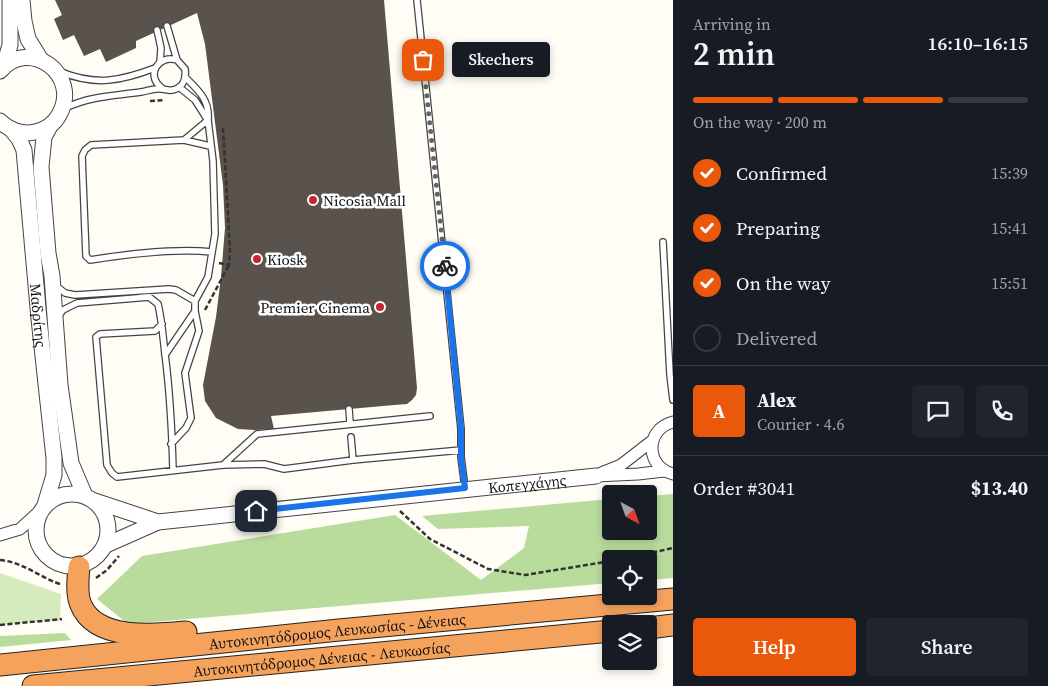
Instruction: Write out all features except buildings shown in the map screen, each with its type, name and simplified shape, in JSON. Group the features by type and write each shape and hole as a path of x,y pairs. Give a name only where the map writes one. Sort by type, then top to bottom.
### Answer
{"highway":[{"path":"78,576 81,605 92,619 105,628 126,634 171,633 289,624 339,630"},
{"name":"Αυτοκινητόδρομος Λευκωσίας - Δένειας","path":"0,664 673,599"},
{"path":"657,627 673,625"},
{"name":"Αυτοκινητόδρομος Δένειας - Λευκωσίας","path":"33,686 602,632"}],"street":[{"path":"2,69 10,45 10,0"},
{"path":"5,125 21,132 41,131 58,118 66,98 61,77 54,69 41,60 28,39 22,0"},
{"path":"2,69 22,58 41,60"},
{"name":"Μαδρίτης","path":"5,125 19,138 24,150 54,458 54,474 44,507"},
{"name":"Μαδρίτης","path":"50,126 44,137 41,167 56,321 60,385 71,464 90,499"},
{"name":"Κοπεγχάγης","path":"596,476 622,465 652,441 658,430 673,422"},
{"path":"652,441 651,450 653,458 658,465 669,472"},
{"name":"Κοπεγχάγης","path":"106,545 158,522 465,488 596,476 669,472"},
{"path":"0,535 20,529 44,507 60,496 77,494 90,499 103,510 108,521 109,534 106,545 78,576 68,567 57,564 48,558 41,550 37,540 36,529 37,519 44,507"},
{"name":"Κοπεγχάγης","path":"90,499 158,522"}],"lane":[{"path":"417,0 460,420 465,488"},
{"path":"63,109 81,101 98,97 162,88 172,90 179,87 185,77 185,69 177,60 167,26"},
{"path":"158,30 161,48 154,78 162,88"},
{"path":"54,69 68,75 99,82 124,79 167,59 177,60"},
{"path":"171,444 186,428 191,418 185,373 199,331 195,301 208,276 214,234 214,192 208,112 202,94 185,77"},
{"path":"179,87 195,100 208,120"},
{"path":"184,140 208,120"},
{"path":"210,146 184,140 91,145 82,156 86,256 90,260 122,255 195,250 212,252"},
{"path":"664,242 670,375 673,400"},
{"path":"52,276 55,285 65,292 76,295 169,289 176,290 195,301"},
{"path":"56,321 63,310 77,303 149,297 158,304 162,324 171,420 173,470"},
{"path":"165,355 195,310"},
{"path":"162,324 155,331 100,334 96,337 107,466 117,477 223,465 264,464 284,469 353,460 461,450"},
{"path":"349,409 350,424"},
{"path":"223,465 258,434 430,416"},
{"path":"351,437 353,460"}],"path":[{"path":"205,318 206,309 229,265 227,182 223,127"},
{"path":"211,261 229,265"},
{"path":"384,498 430,539 488,569 525,575 602,562"},
{"path":"657,552 673,548"},
{"path":"0,560 12,561 27,567 46,579 64,585 78,576"},
{"path":"0,625 62,619"}],"green space":[{"path":"673,494 673,578 657,579 657,550 602,550 602,584 128,624 97,599 142,556 395,515 481,580 524,548 529,526 438,529 422,516 602,500 602,540 658,540 658,495"},
{"path":"0,573 61,594 60,620 0,625"},
{"path":"65,633 71,640 0,647 0,636"}],"way so far":[{"path":"423,60 445,266"}],"place":[{"name":"Skechers","path":"423,60"},
{"name":"Nicosia Mall","path":"313,200"},
{"name":"Kiosk","path":"257,259"},
{"name":"Premier Cinema","path":"380,307"}],"route":[{"path":"256,511 465,488 445,266"}]}
